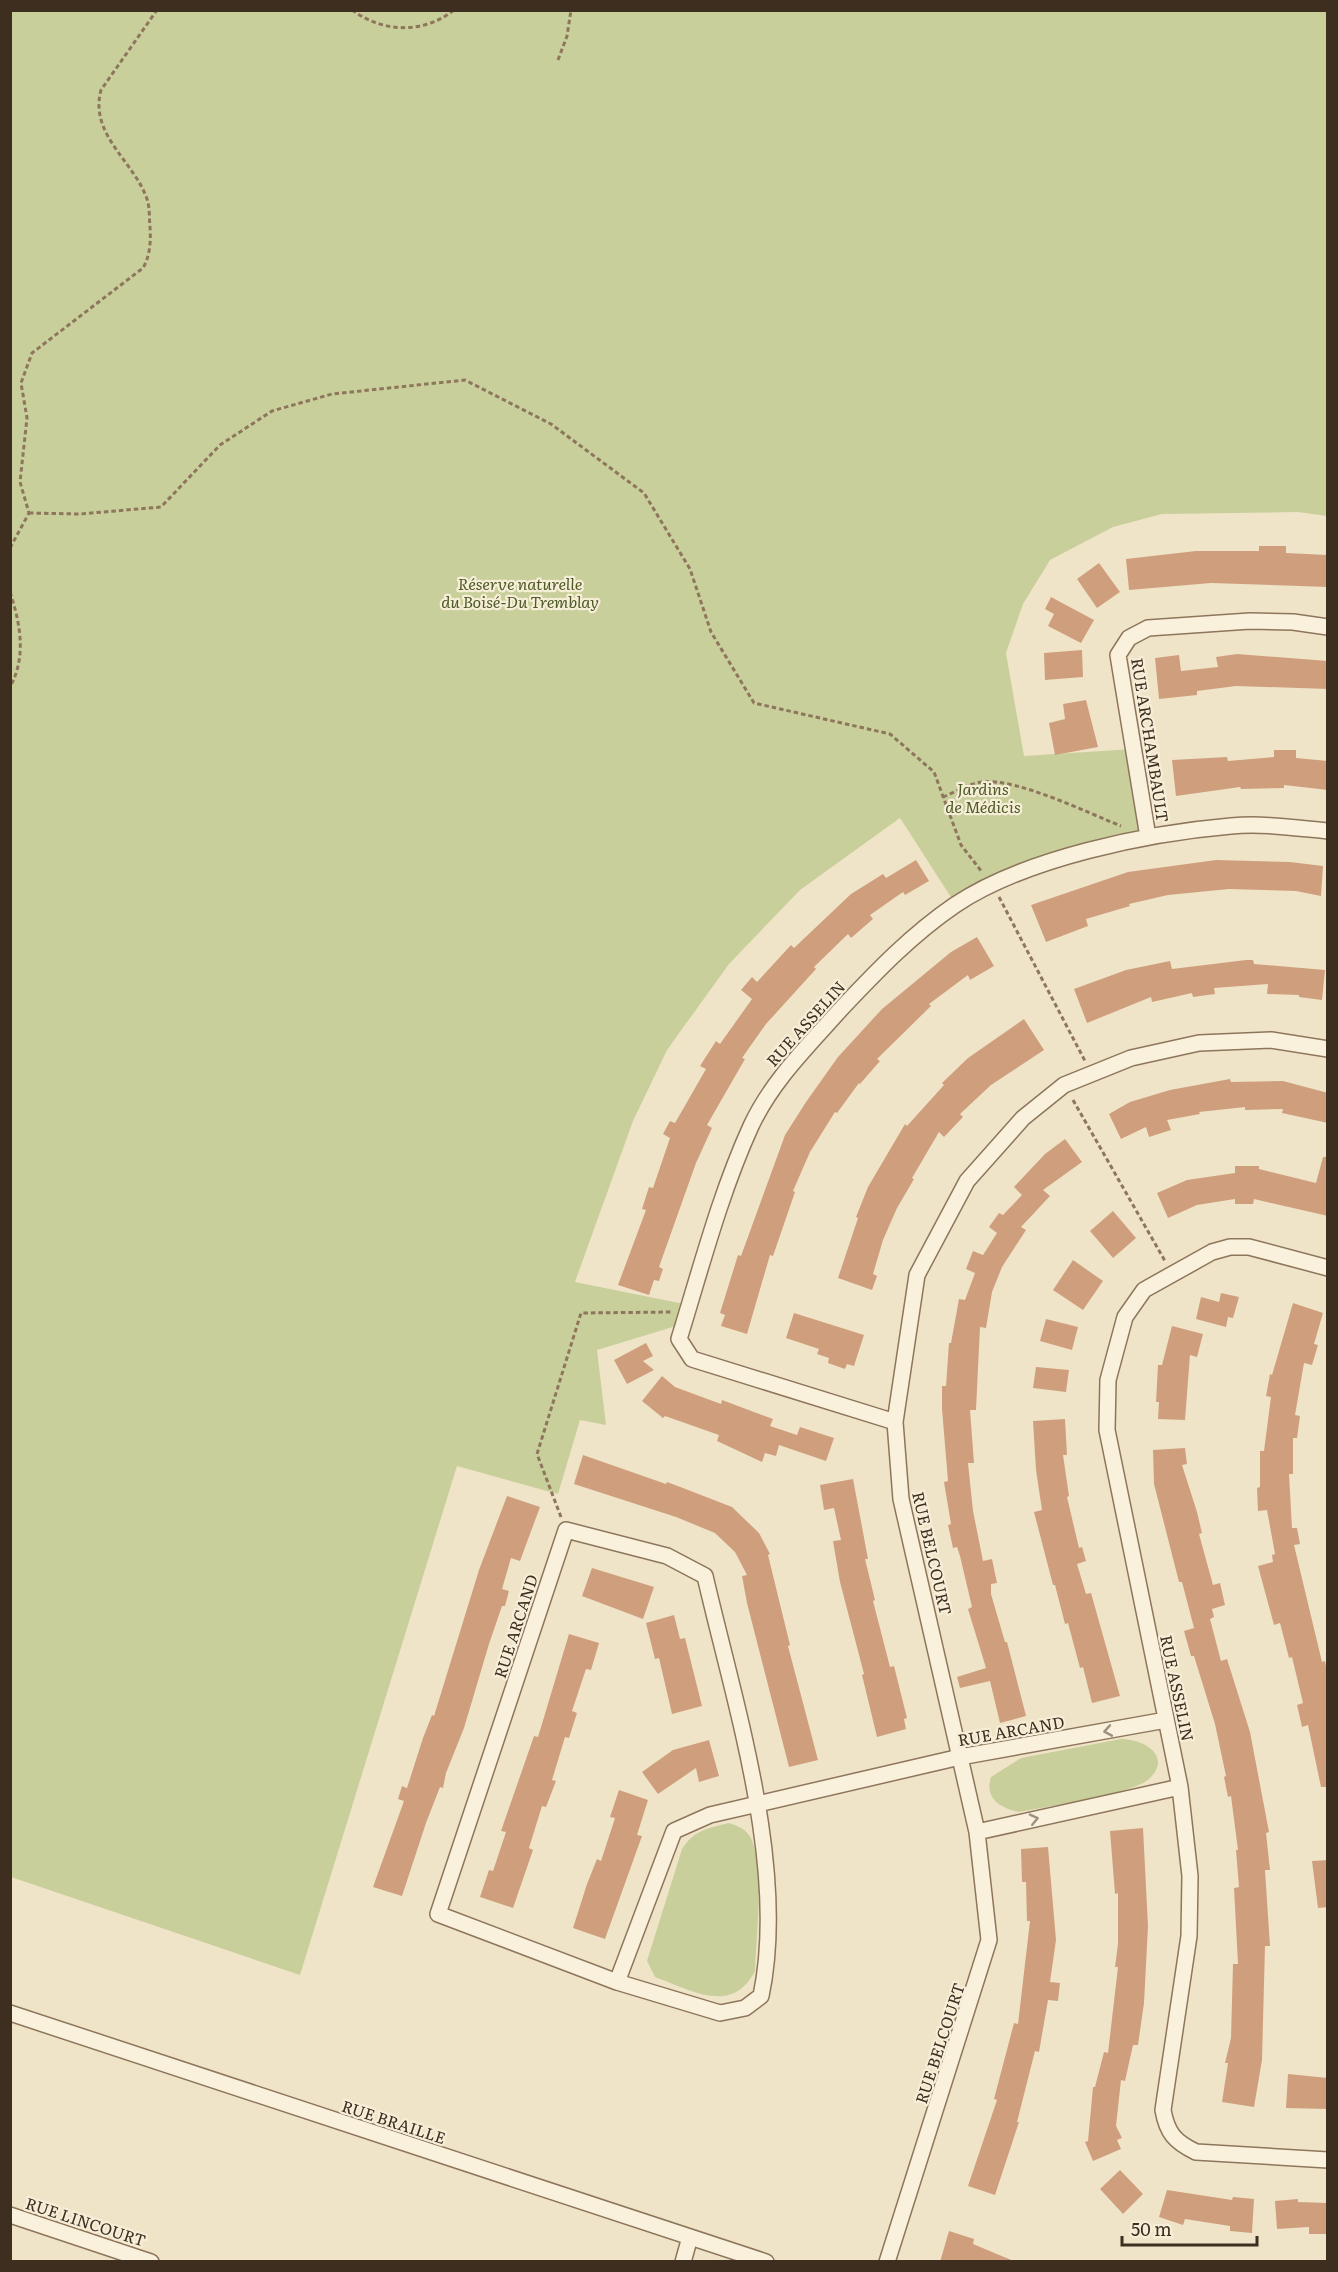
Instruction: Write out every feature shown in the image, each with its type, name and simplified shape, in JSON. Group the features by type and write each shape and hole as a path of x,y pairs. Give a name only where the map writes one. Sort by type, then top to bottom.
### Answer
{"street":[{"name":"RUE ARCHAMBAULT","path":"1148,837 1118,656 1130,638 1148,628 1250,621 1293,622 1328,627"},
{"name":"RUE ASSELIN","path":"895,1422 692,1359 679,1339 725,1192 752,1125 781,1074 891,955 956,905 992,885 1066,856 1148,837 1233,825 1328,831"},
{"name":"RUE BELCOURT","path":"887,2262 989,1940 977,1832 901,1499 895,1422 917,1275 967,1181 1023,1118 1064,1085 1131,1058 1199,1043 1271,1040 1328,1049"},
{"name":"RUE ASSELIN","path":"1328,1268 1249,1247 1230,1246 1212,1252 1144,1290 1125,1317 1108,1380 1107,1430 1180,1786 1190,1876 1189,1936 1163,2110 1166,2128 1178,2143 1196,2152 1328,2160"},
{"name":"RUE ARCAND","path":"566,1530 667,1556 705,1576 758,1805 769,1906 766,1974 761,1996 745,2008 720,2013 617,1982 438,1914 566,1530"},
{"name":"RUE ARCAND","path":"617,1982 674,1831 710,1815 960,1757 1166,1720"},
{"path":"977,1832 1180,1786"},
{"name":"RUE BRAILLE","path":"10,2013 766,2262"},
{"name":"RUE LINCOURT","path":"10,2215 151,2262"},
{"path":"683,2262 690,2237"}],"path":[{"path":"10,548 29,513 20,482 27,418 21,383 32,353 143,268 149,255 147,201 141,187 110,144 98,99 101,90 157,10"},
{"path":"352,10 376,23 407,29 431,24 454,10"},
{"path":"558,60 567,36 571,10"},
{"path":"29,513 80,514 161,507 220,445 272,411 332,394 465,380 551,424 644,493 690,569 711,632 754,704 890,734 934,772 960,845 992,885 1092,1074"},
{"path":"10,592 21,628 21,652 10,687"},
{"path":"943,797 983,782 1007,784 1148,837"},
{"path":"1064,1085 1172,1273"},
{"path":"566,1530 537,1454 580,1312 687,1312"}],"green space":[{"name":"Réserve naturelle du Boisé-Du Tremblay","path":"11,11 1327,11 1327,516 1298,512 1162,514 1113,527 1050,560 1023,604 1006,653 1024,756 1133,749 1148,837 1067,856 956,905 900,818 800,890 729,964 667,1050 633,1121 575,1282 684,1304 676,1326 597,1350 606,1425 580,1420 558,1494 457,1466 300,1975 11,1877"},
{"path":"1121,1739 1138,1742 1153,1750 1157,1756 1156,1771 1140,1785 1107,1795 1019,1812 1000,1805 992,1796 989,1784 991,1777 1021,1758"},
{"path":"729,1823 747,1832 751,1838 758,1867 755,1971 746,1985 735,1993 710,1996 655,1977 647,1961 682,1849 697,1834 708,1828"}],"building":[{"path":"1259,546 1286,546 1286,553 1328,555 1328,587 1211,583 1129,590 1126,559 1196,551 1259,551"},
{"path":"1099,563 1120,592 1097,608 1077,579"},
{"path":"1051,597 1094,620 1081,643 1048,626 1054,614 1045,609"},
{"path":"1082,650 1083,677 1045,680 1044,653"},
{"path":"1237,654 1328,661 1328,689 1236,686 1197,691 1197,695 1159,699 1155,658 1179,655 1181,671 1218,667 1216,657"},
{"path":"1086,700 1098,747 1055,755 1049,723 1065,719 1063,704"},
{"path":"1274,750 1296,750 1296,758 1328,761 1328,790 1284,785 1284,788 1241,789 1240,787 1176,796 1172,760 1227,757 1228,761 1274,757"},
{"path":"916,860 929,881 905,895 903,892 870,915 873,919 851,938 848,934 814,967 816,969 766,1024 742,1058 745,1059 707,1125 712,1128 696,1163 659,1267 663,1269 659,1281 654,1280 649,1295 618,1285 646,1210 642,1209 649,1187 653,1188 670,1138 663,1134 670,1121 675,1123 706,1069 700,1066 716,1041 720,1044 752,999 741,990 752,977 757,982 791,945 794,948 851,894 883,874 886,878"},
{"path":"1216,860 1290,862 1323,866 1321,896 1296,891 1229,889 1168,895 1129,904 1130,906 1086,919 1088,926 1046,942 1031,905 1128,872"},
{"path":"977,937 994,966 970,980 968,975 929,1004 931,1006 877,1059 880,1061 859,1083 837,1113 835,1112 810,1152 793,1191 795,1192 773,1256 770,1255 747,1334 721,1326 725,1315 720,1313 738,1255 741,1256 785,1135 806,1102 838,1057 882,1009 951,952"},
{"path":"1253,960 1254,964 1325,970 1322,1000 1299,997 1299,995 1267,994 1268,984 1214,988 1215,994 1193,997 1192,993 1152,1002 1151,997 1087,1023 1074,989 1126,970 1170,961 1172,969"},
{"path":"1024,1019 1044,1050 991,1085 960,1114 963,1117 944,1137 939,1132 912,1178 914,1179 897,1208 883,1240 873,1274 877,1276 872,1290 838,1278 858,1218 856,1217 868,1187 905,1124 907,1126 944,1085 942,1083 968,1058"},
{"path":"1230,1079 1231,1082 1283,1081 1328,1093 1328,1123 1282,1113 1283,1109 1245,1110 1245,1107 1199,1112 1200,1114 1167,1120 1171,1130 1149,1137 1146,1127 1121,1139 1109,1114 1130,1102 1170,1090"},
{"path":"1065,1139 1082,1162 1043,1190 1050,1196 1021,1227 1026,1230 1002,1267 992,1292 986,1328 980,1327 976,1410 970,1410 974,1463 968,1463 973,1511 983,1561 992,1559 997,1583 991,1584 991,1594 1005,1642 1007,1642 1026,1716 1000,1723 990,1681 960,1688 957,1677 986,1668 968,1609 972,1607 960,1556 957,1547 953,1548 948,1525 951,1524 944,1482 948,1481 942,1386 946,1386 949,1343 951,1343 959,1299 965,1300 975,1273 966,1269 973,1251 983,1255 997,1233 989,1227 999,1213 1003,1215 1022,1195 1014,1187 1045,1154"},
{"path":"1323,1157 1328,1157 1328,1216 1254,1199 1253,1204 1235,1204 1235,1199 1197,1205 1168,1218 1157,1193 1187,1180 1235,1173 1235,1166 1259,1166 1259,1169 1316,1183"},
{"path":"1113,1211 1136,1238 1113,1258 1090,1231"},
{"path":"1073,1260 1103,1281 1083,1310 1053,1290"},
{"path":"1221,1293 1239,1297 1233,1318 1228,1317 1226,1327 1196,1319 1201,1297 1219,1302"},
{"path":"1293,1303 1323,1313 1314,1344 1318,1345 1312,1365 1304,1363 1295,1415 1300,1416 1297,1438 1293,1438 1293,1474 1289,1474 1292,1528 1297,1528 1300,1544 1294,1545 1322,1662 1325,1661 1327,1672 1328,1787 1321,1787 1308,1725 1302,1727 1297,1705 1303,1703 1292,1657 1289,1658 1280,1623 1274,1625 1258,1566 1273,1562 1272,1555 1275,1554 1267,1510 1258,1511 1257,1488 1260,1487 1260,1451 1264,1451 1271,1397 1266,1396 1270,1374 1272,1375"},
{"path":"794,1313 864,1335 854,1366 847,1364 845,1369 828,1363 829,1358 817,1354 819,1349 786,1338"},
{"path":"1046,1319 1078,1327 1072,1350 1040,1341"},
{"path":"1172,1326 1203,1334 1197,1357 1190,1355 1185,1420 1158,1419 1159,1402 1156,1402 1158,1365 1162,1365"},
{"path":"646,1343 653,1356 643,1361 654,1370 627,1384 614,1360"},
{"path":"1036,1367 1069,1370 1066,1392 1033,1388"},
{"path":"662,1376 675,1387 721,1404 722,1400 773,1419 770,1426 797,1435 800,1427 834,1438 826,1461 779,1445 776,1456 765,1453 762,1462 717,1441 719,1435 665,1416 663,1418 642,1401"},
{"path":"1065,1419 1067,1455 1063,1455 1069,1496 1067,1497 1079,1548 1082,1547 1086,1561 1077,1564 1086,1594 1091,1593 1120,1696 1092,1703 1083,1667 1080,1668 1068,1623 1065,1624 1055,1585 1053,1585 1034,1512 1042,1510 1036,1470 1033,1421"},
{"path":"1185,1448 1187,1464 1182,1465 1197,1512 1202,1533 1199,1534 1213,1585 1220,1583 1225,1605 1212,1609 1214,1617 1210,1619 1221,1661 1227,1659 1250,1732 1269,1832 1266,1833 1270,1870 1265,1870 1270,1946 1265,1946 1262,2060 1254,2107 1222,2102 1228,2063 1225,2063 1231,2038 1233,1964 1238,1964 1234,1888 1239,1887 1236,1850 1238,1850 1231,1796 1228,1797 1215,1724 1184,1631 1194,1628 1182,1582 1179,1582 1154,1484 1153,1450"},
{"path":"583,1455 666,1484 667,1482 732,1507 759,1533 770,1554 768,1555 790,1645 788,1646 818,1760 789,1767 747,1603 742,1576 747,1575 735,1552 715,1533 676,1517 574,1484"},
{"path":"853,1479 868,1559 865,1559 875,1600 873,1601 890,1667 894,1666 907,1718 904,1719 906,1729 877,1737 862,1675 864,1674 840,1582 833,1541 841,1540 834,1508 824,1510 820,1485"},
{"path":"507,1496 540,1507 520,1561 511,1558 502,1589 509,1591 505,1606 502,1606 464,1728 446,1773 443,1788 440,1787 426,1823 402,1896 373,1887 404,1801 398,1799 402,1786 407,1788 423,1738 432,1715 434,1716 479,1570"},
{"path":"592,1568 654,1587 643,1619 582,1596"},
{"path":"674,1615 680,1639 685,1638 702,1706 672,1714 659,1658 655,1659 646,1623"},
{"path":"569,1634 599,1643 591,1670 586,1669 572,1711 577,1713 569,1738 565,1737 552,1780 556,1781 546,1807 542,1806 529,1848 533,1850 513,1908 480,1897 489,1870 493,1871 506,1832 501,1831 534,1736 538,1737"},
{"path":"709,1740 719,1776 699,1782 696,1768 658,1794 642,1772 673,1750"},
{"path":"619,1790 648,1800 637,1835 642,1836 605,1939 573,1928 597,1859 601,1861 615,1818 610,1817"},
{"path":"1143,1828 1148,1926 1144,2003 1138,2045 1133,2045 1125,2081 1121,2080 1116,2126 1122,2138 1117,2140 1121,2149 1093,2161 1085,2142 1088,2141 1093,2087 1095,2087 1104,2052 1108,2053 1118,1967 1115,1967 1118,1944 1118,1893 1115,1894 1110,1831"},
{"path":"1048,1847 1056,1940 1050,1982 1060,1983 1058,2001 1048,2000 1039,2052 1035,2051 1017,2122 1019,2122 995,2195 968,2186 997,2100 994,2099 1014,2023 1018,2024 1030,1921 1027,1921 1026,1882 1022,1882 1021,1849"},
{"path":"1328,1860 1328,1907 1318,1908 1312,1861"},
{"path":"1288,2074 1328,2078 1328,2109 1286,2108"},
{"path":"1120,2170 1143,2194 1123,2214 1100,2189"},
{"path":"1167,2190 1232,2200 1233,2197 1254,2199 1252,2233 1230,2231 1230,2226 1185,2219 1183,2225 1159,2217"},
{"path":"1298,2199 1298,2202 1328,2203 1328,2234 1309,2234 1309,2227 1277,2229 1275,2201"},
{"path":"949,2231 974,2239 973,2244 1016,2262 940,2262"}],"park label":[{"name":"Jardins de Médicis","path":"983,797"}]}
